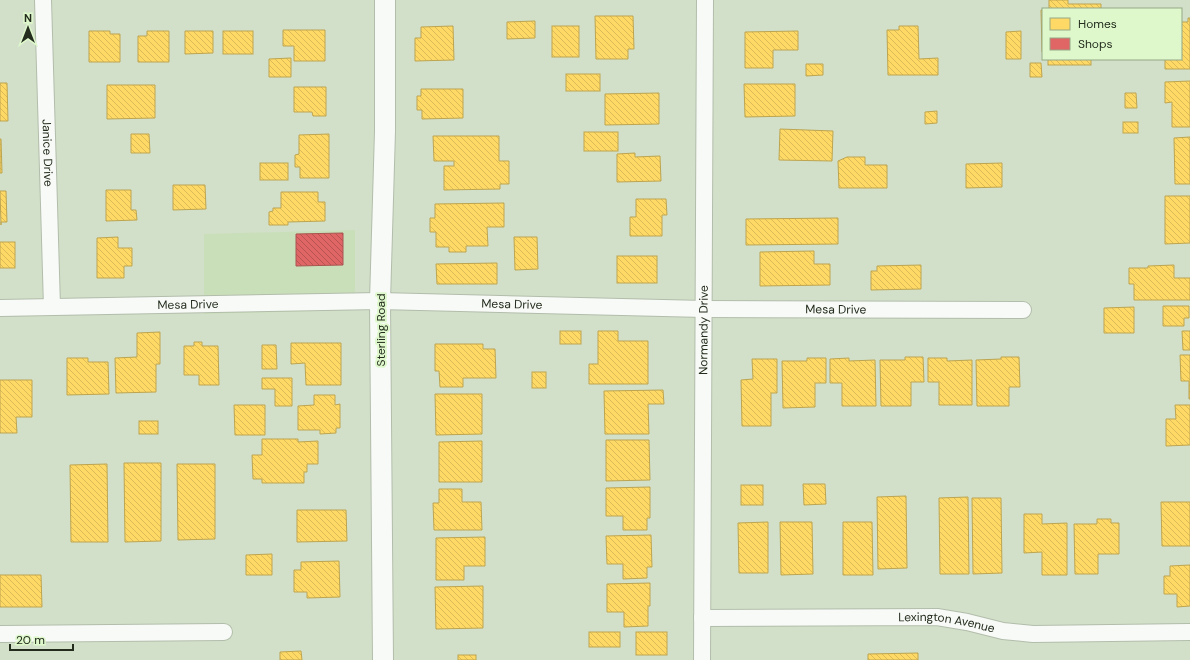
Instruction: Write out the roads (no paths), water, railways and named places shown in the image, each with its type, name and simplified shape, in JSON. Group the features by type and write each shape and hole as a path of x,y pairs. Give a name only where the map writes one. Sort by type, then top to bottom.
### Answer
{"street":[{"name":"Janice Drive","path":"43,0 52,307"},
{"name":"Sterling Road","path":"383,660 380,301 385,131 385,0"},
{"name":"Normandy Drive","path":"702,660 705,0"},
{"name":"Mesa Drive","path":"0,308 380,301 704,309 1023,310"},
{"name":"Lexington Avenue","path":"702,618 937,616 1003,631 1033,634 1190,632"},
{"path":"0,634 224,632"}]}
